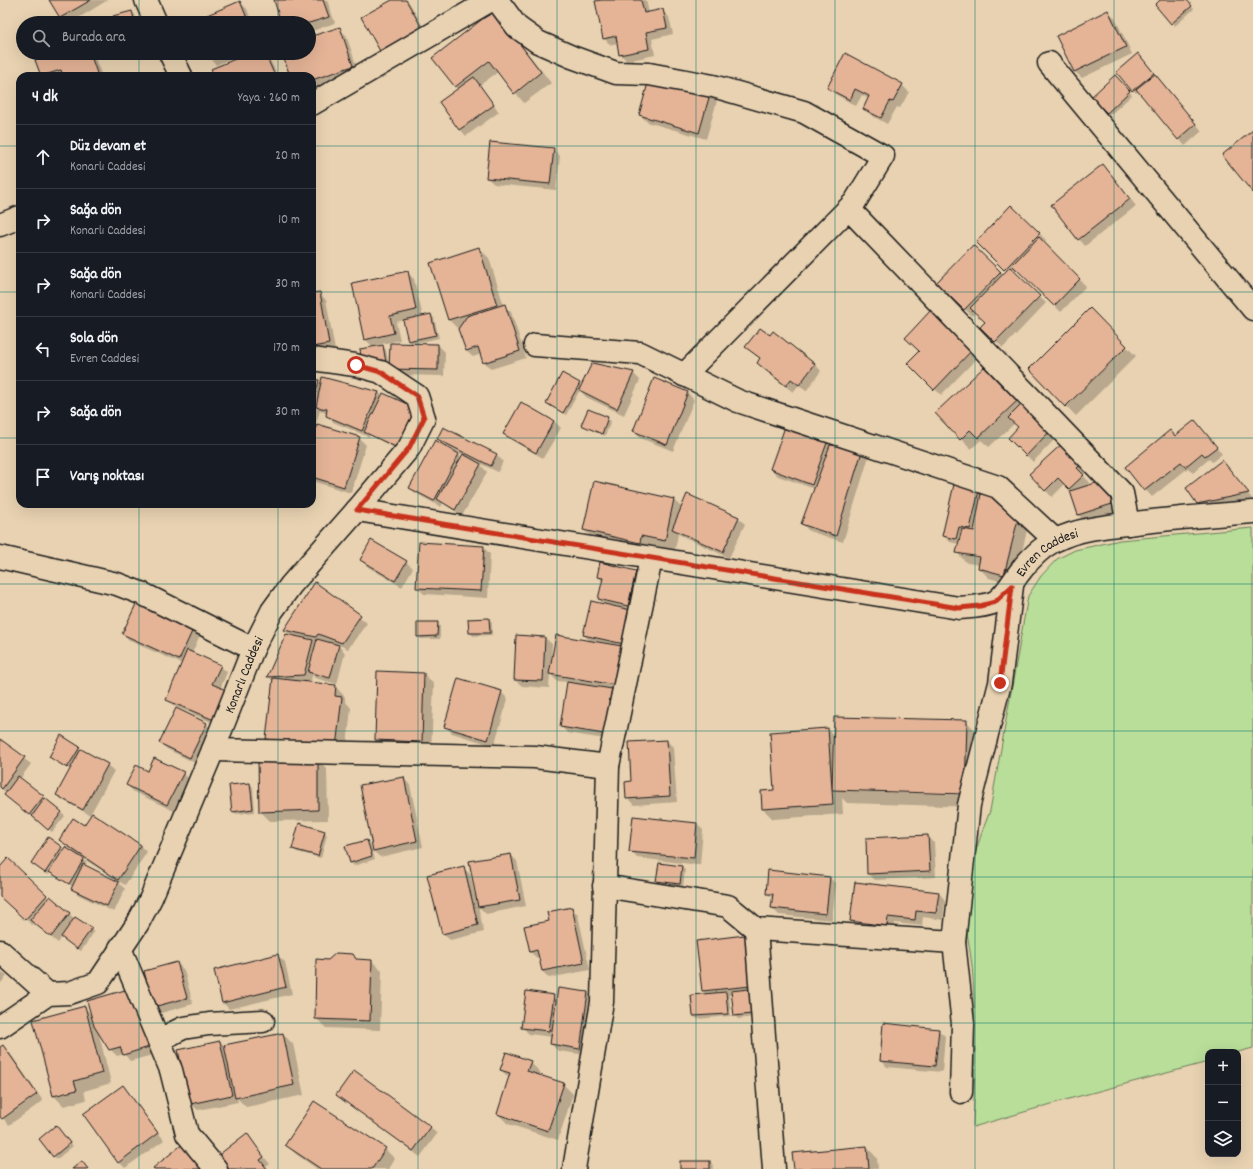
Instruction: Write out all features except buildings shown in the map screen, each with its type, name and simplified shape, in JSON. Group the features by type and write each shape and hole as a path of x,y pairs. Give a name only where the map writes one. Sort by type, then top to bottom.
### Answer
{"street":[{"path":"146,0 153,16"},
{"path":"316,102 491,0"},
{"path":"497,0 517,28 538,42 572,57 616,73 649,74 714,86 804,112 883,156 852,205 684,375"},
{"path":"173,60 179,72"},
{"path":"1049,63 1253,309"},
{"path":"852,205 850,210 1122,493 1128,524"},
{"path":"0,224 16,218"},
{"path":"535,345 640,353 738,401 998,487 1055,540"},
{"name":"Konarlı Caddesi","path":"48,994 69,993 98,983 120,948 138,924 151,898 214,750 253,649 272,610 291,585 409,448 424,418 417,396 381,372 356,365 316,360"},
{"name":"Evren Caddesi","path":"357,510 959,608 980,606 995,602 1012,586 1020,572 1035,556 1055,540 1076,532 1189,516 1253,512"},
{"path":"0,557 117,584 142,594 253,649"},
{"path":"574,1169 602,1002 608,766 651,559"},
{"path":"961,1092 963,1024 954,942 969,805 1000,683 1012,586"},
{"path":"214,750 535,757 608,766"},
{"path":"604,886 728,906 756,929 954,942"},
{"path":"756,929 774,1169"},
{"path":"120,948 171,1070 187,1134 216,1169"},
{"path":"0,952 48,994 0,1027"},
{"path":"159,1040 183,1028 208,1024 263,1021"}],"green space":[{"path":"1253,528 1253,1048 1241,1051 1241,1049 1205,1049 1205,1063 1065,1100 973,1127 975,1015 972,968 965,909 966,899 969,877 975,854 990,811 1028,596 1041,576 1057,559 1075,550 1120,540"}],"route":[{"path":"356,365 381,372 403,385 417,396 424,418 409,448 357,510 711,569 959,608 980,606 995,602 1012,586 1000,683"}]}
